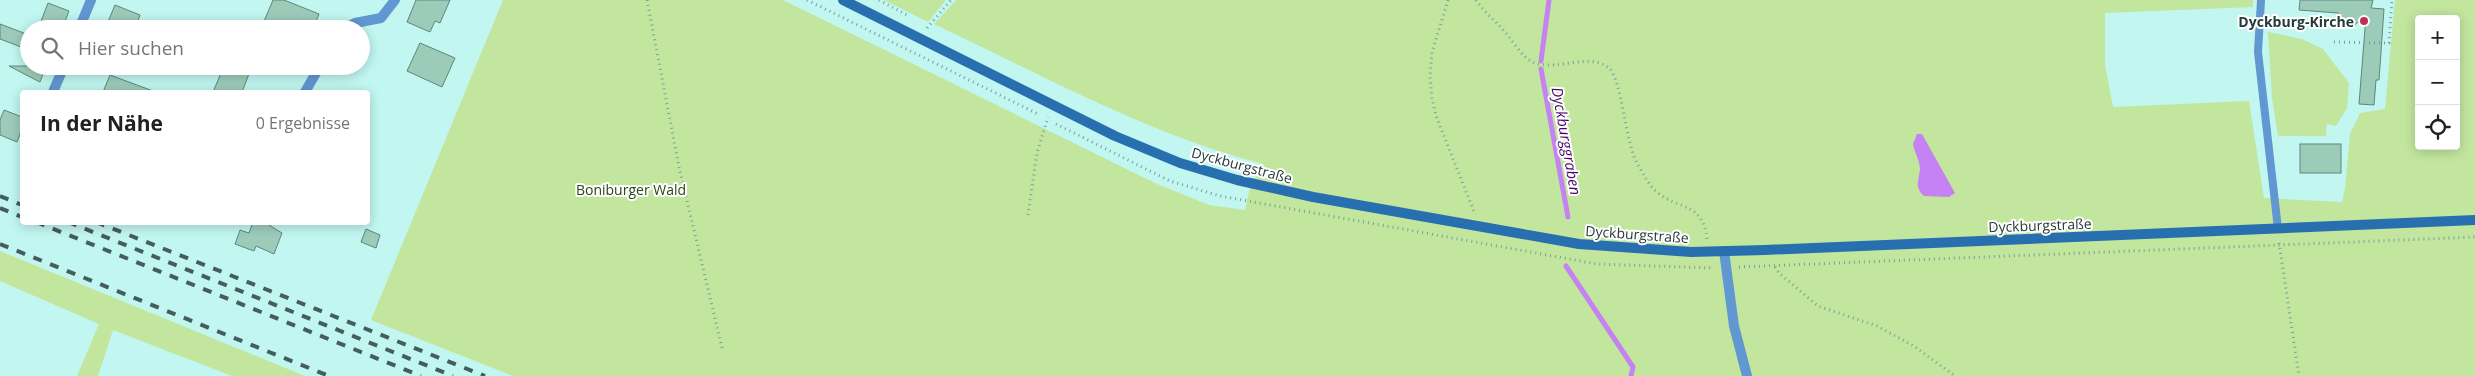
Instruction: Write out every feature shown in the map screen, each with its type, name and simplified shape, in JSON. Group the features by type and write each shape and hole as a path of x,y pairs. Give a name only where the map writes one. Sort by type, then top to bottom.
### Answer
{"street":[{"path":"83,20 91,0"},
{"path":"370,20 381,18 394,0"},
{"name":"Dyckburgstraße","path":"843,0 1115,136 1180,163 1220,175 1313,197 1537,238 1635,250 1724,252 2475,220"},
{"path":"54,90 60,75"},
{"path":"306,90 315,75"},
{"path":"1724,252 1734,326 1747,376"}],"lane":[{"path":"2261,0 2258,52 2278,229"}],"path":[{"path":"647,0 673,139 722,348"},
{"path":"879,0 913,20"},
{"path":"926,28 951,0"},
{"path":"1448,0 1432,52 1430,77 1432,98 1436,116 1475,214"},
{"path":"1476,0 1530,60 1550,65 1595,62 1602,64 1613,72 1618,84 1629,144 1636,161 1659,194 1697,214 1702,221 1707,240 1698,240"},
{"path":"2334,42 2389,43 2392,0"},
{"path":"920,24 935,33"},
{"path":"1028,215 1037,153 1047,119"},
{"path":"1467,213 1484,216"},
{"path":"1726,267 1775,267 2475,237"},
{"path":"2279,245 2299,376"},
{"path":"1775,267 1779,273 1818,306 1878,326 1914,346 1955,376"},
{"path":"1948,371 1948,376"}],"green space":[{"name":"Boniburger Wald","path":"503,0 783,0 1157,184 1209,205 1245,210 1250,187 1263,164 1178,137 1136,120 934,24 956,0 2253,0 2253,7 2105,13 2105,65 2113,107 2249,101 2264,198 2342,202 2350,134 2360,113 2385,109 2395,0 2475,0 2475,376 513,376 371,320"},
{"path":"884,0 946,0 928,22"},
{"path":"2268,32 2302,39 2323,49 2349,83 2347,108 2336,126 2327,124 2326,136 2278,136 2272,98"},
{"path":"0,251 305,376 232,376 113,330 98,376 77,376 99,324 0,281"}],"shaded area":[{"path":"1917,134 1922,134 1955,193 1949,197 1924,196 1919,190 1920,166 1913,144"}],"building":[{"path":"273,0 284,0 319,14 317,20 265,20"},
{"path":"416,0 450,0 440,23 435,21 430,32 407,22"},
{"path":"2300,0 2373,0 2371,8 2384,9 2379,80 2376,80 2374,105 2359,104 2366,16 2352,27 2338,13 2299,10"},
{"path":"48,3 69,11 66,20 41,20"},
{"path":"115,5 140,15 138,20 109,20"},
{"path":"0,24 20,32 20,47 0,39"},
{"path":"420,43 455,58 442,87 407,71"},
{"path":"9,66 20,66 20,72"},
{"path":"26,75 43,75 40,82"},
{"path":"110,75 150,90 104,90"},
{"path":"220,75 249,75 243,90 214,90"},
{"path":"4,110 20,116 20,134 17,142 0,135 0,120"},
{"path":"2300,144 2341,144 2341,173 2300,173"},
{"path":"252,225 269,225 282,233 274,254 256,246 254,251 235,244 240,230 249,233"},
{"path":"366,229 380,235 376,248 361,242"}],"waterway":[{"name":"Dyckburggraben","path":"1541,61 1549,0"},
{"name":"Dyckburggraben","path":"1541,69 1568,217"},
{"name":"Dyckburggraben","path":"1566,266 1633,367 1631,376"}],"railway":[{"path":"0,196 20,204"},
{"path":"0,208 20,216"},
{"path":"44,225 421,376"},
{"path":"76,225 453,376"},
{"path":"104,225 485,376"},
{"path":"0,244 329,376"}],"place":[{"name":"Dyckburg-Kirche","path":"2364,21"}]}
